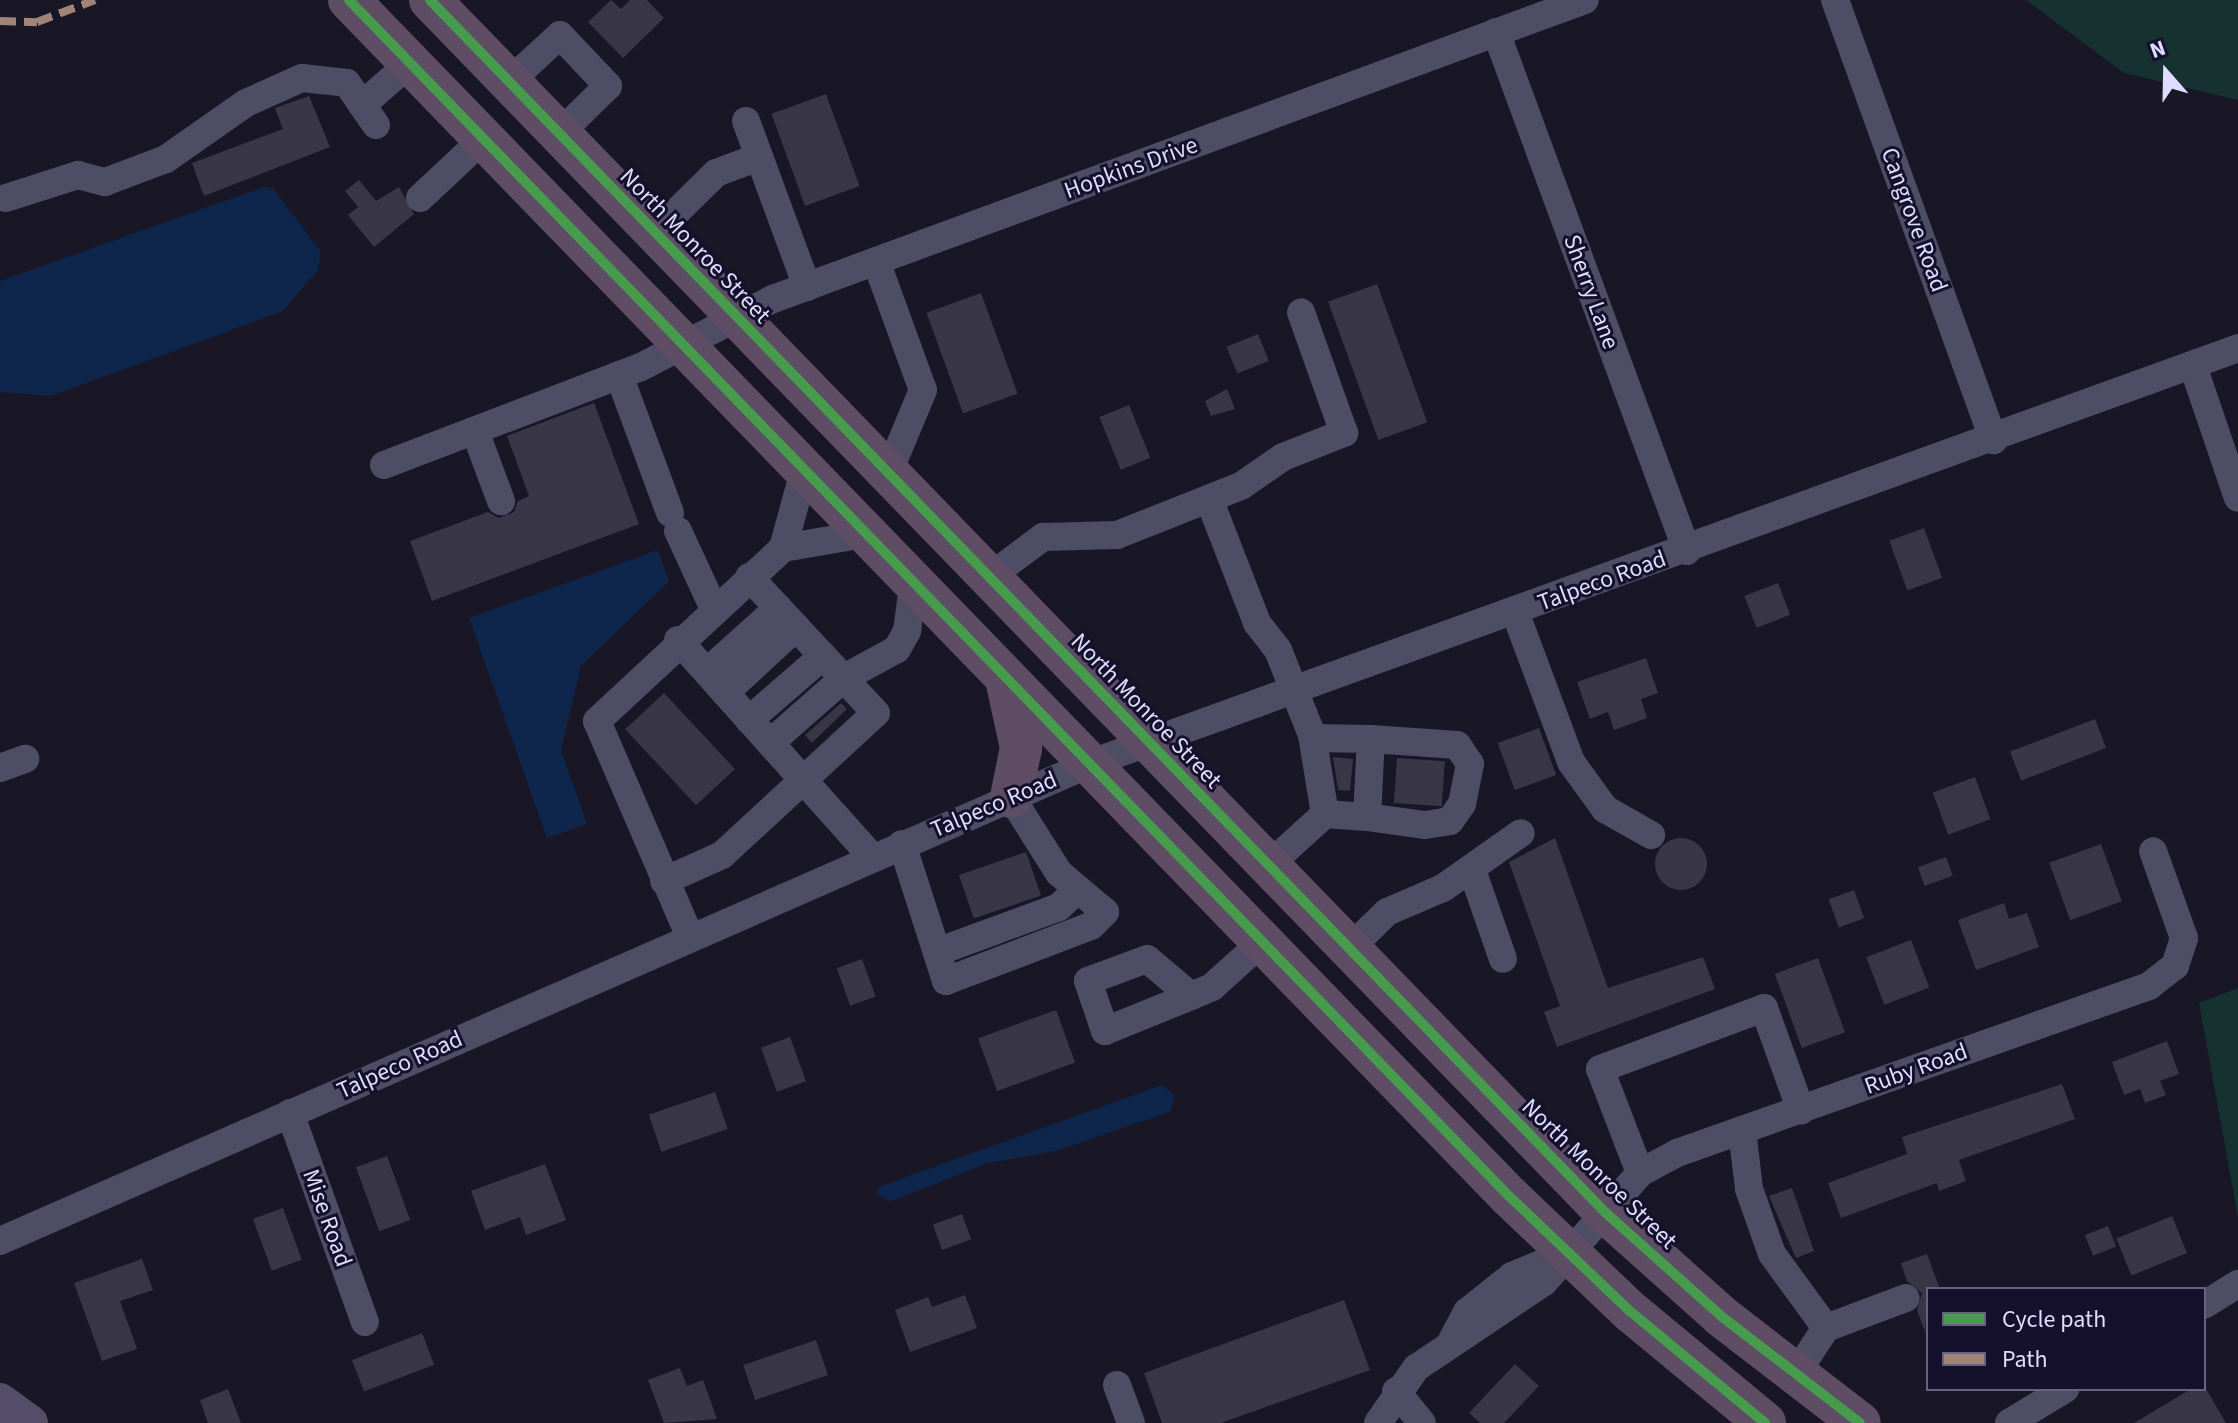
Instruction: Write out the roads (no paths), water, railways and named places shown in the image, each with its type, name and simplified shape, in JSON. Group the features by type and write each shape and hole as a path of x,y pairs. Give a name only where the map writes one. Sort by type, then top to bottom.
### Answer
{"highway":[{"path":"349,0 913,586 1568,1252 1727,1410 1765,1423"},
{"name":"North Monroe Street","path":"430,0 887,476 1606,1213 1795,1375 1860,1423"},
{"path":"491,148 550,125"},
{"path":"1005,678 1021,748 1011,797"}],"main road":[{"path":"0,1401 30,1423"}],"street":[{"name":"Hopkins Drive","path":"384,465 619,375 807,287 1585,0"},
{"name":"Cangrove Road","path":"1835,0 1993,440"},
{"name":"Sherry Lane","path":"1496,32 1687,551"},
{"path":"509,82 560,35 608,86 550,125"},
{"path":"6,198 78,175 105,182 166,159 246,103 302,78 347,83 369,115 410,63"},
{"path":"746,121 807,287"},
{"path":"420,198 491,148"},
{"path":"655,233 716,173 759,157"},
{"path":"876,261 923,390 887,476"},
{"path":"988,578 1043,537 1117,535 1209,499 1283,457 1344,433 1301,312"},
{"name":"Talpeco Road","path":"0,1241 1089,764 1687,551 2238,348"},
{"path":"2193,366 2238,498"},
{"path":"619,375 674,522 714,609"},
{"path":"475,431 501,501"},
{"path":"783,548 804,471"},
{"path":"1209,499 1257,623 1278,650 1313,738 1325,814"},
{"path":"690,937 597,721 678,640 783,548 865,534"},
{"path":"664,881 722,855 876,713 749,577"},
{"path":"770,743 844,678 897,649 907,631 913,586"},
{"path":"1515,612 1571,762 1605,809 1651,835"},
{"path":"716,683 787,617"},
{"path":"678,640 872,857"},
{"path":"749,720 823,656"},
{"path":"1269,865 1325,814 1425,825 1450,821 1462,804 1470,764 1457,745 1313,738"},
{"path":"1367,817 1371,739"},
{"path":"902,844 946,981 1091,926 1105,912 1078,889 1032,839 1011,797"},
{"path":"1349,949 1387,912 1472,870 1521,833"},
{"name":"Ruby Road","path":"1378,1423 1396,1391 1452,1340 1481,1330 1519,1303 1640,1173 1742,1130 2149,986 2175,966 2184,938 2153,851"},
{"path":"1472,870 1503,959"},
{"path":"1191,996 1212,987 1262,942"},
{"path":"1640,1173 1600,1069 1764,1008 1801,1111"},
{"name":"Mise Road","path":"290,1113 365,1322"},
{"path":"1742,1130 1749,1189 1772,1254 1826,1328"},
{"path":"2206,1304 2238,1284"},
{"path":"1795,1375 1826,1328 1906,1298"},
{"path":"1117,1385 1123,1421"},
{"path":"1396,1391 1422,1423"},
{"path":"2009,1423 2057,1404"}],"water":[{"path":"264,187 273,188 321,252 318,270 283,311 51,396 0,392 0,281"},
{"path":"658,550 669,581 581,666 561,750 587,824 547,838 469,618"},
{"path":"1162,1085 1175,1095 1170,1112 1055,1151 988,1163 889,1202 876,1193 881,1186"}]}
